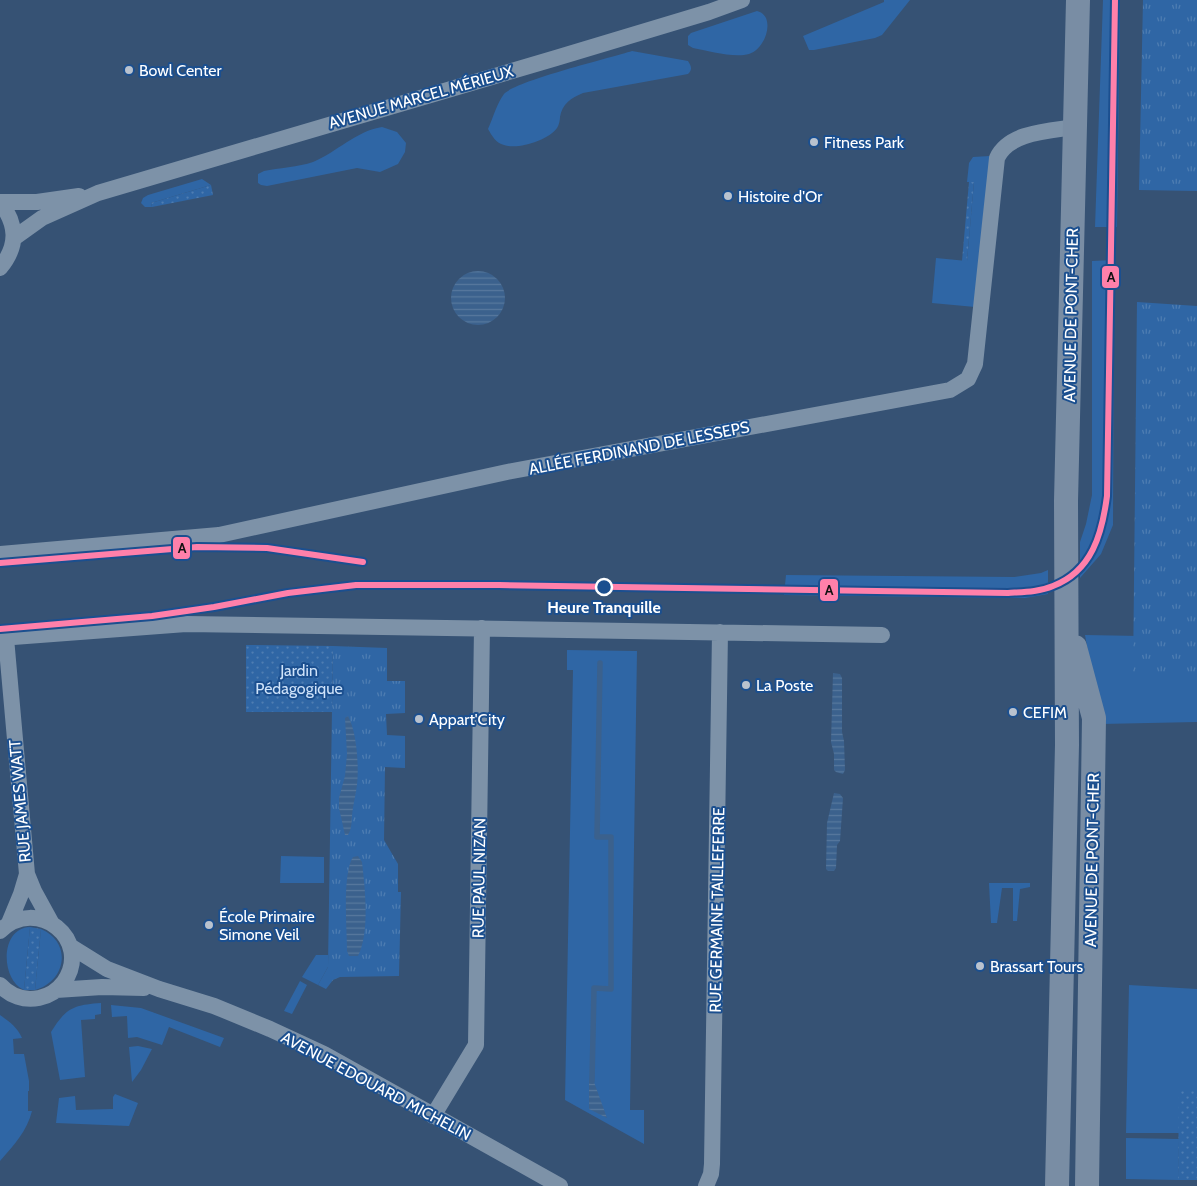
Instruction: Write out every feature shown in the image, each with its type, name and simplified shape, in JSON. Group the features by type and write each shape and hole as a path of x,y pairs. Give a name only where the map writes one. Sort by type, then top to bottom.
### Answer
{"main road":[{"name":"AVENUE DE PONT-CHER","path":"1058,1186 1067,745 1066,501 1078,0"},
{"name":"AVENUE DE PONT-CHER","path":"1066,630 1074,644 1094,718 1087,1186"}],"street":[{"name":"AVENUE MARCEL MÉRIEUX","path":"14,238 42,218 98,193 709,12 742,0"},
{"name":"ALLÉE FERDINAND DE LESSEPS","path":"0,554 219,535 507,472 950,390 968,380 975,364 997,158 1000,150 1018,138 1075,127"},
{"name":"AVENUE MARCEL MÉRIEUX","path":"0,202 37,202 98,193"},
{"path":"0,202 8,212 13,225 14,238 11,250 0,268"},
{"path":"3,638 186,624 882,635"},
{"name":"RUE PAUL NIZAN","path":"434,1116 476,1045 482,628"},
{"name":"RUE GERMAINE TAILLEFERRE","path":"706,1186 711,1174 712,1155 720,632"},
{"name":"RUE JAMES WATT","path":"3,638 27,874 50,922 61,930 70,946"},
{"name":"RUE JAMES WATT","path":"4,927 21,894 27,874"},
{"path":"4,927 19,919 30,917 50,922"},
{"path":"56,990 70,970 72,962 70,946"},
{"name":"AVENUE EDOUARD MICHELIN","path":"70,946 107,969 159,989 214,1006 324,1054 560,1186"},
{"name":"AVENUE EDOUARD MICHELIN","path":"1,987 13,995 30,999 42,998 56,990 102,987 159,989"}],"green space":[{"path":"884,0 910,0 882,35 875,38 809,50 803,36 884,2"},
{"path":"1103,0 1120,0 1117,227 1095,227"},
{"path":"1143,0 1197,0 1197,191 1139,190"},
{"path":"757,11 763,14 766,19 766,33 760,46 749,54 729,55 693,48 688,45 688,36 691,33"},
{"path":"632,51 688,61 691,71 688,74 583,93 571,99 565,105 557,128 553,132 533,143 517,146 504,145 496,141 488,129 504,94 512,89 564,70"},
{"path":"382,127 397,132 406,143 405,152 398,164 380,172 357,168 267,186 258,183 258,174 264,171 313,162 355,137"},
{"path":"990,156 975,307 932,303 936,258 967,261 974,182 967,182 969,163 973,157"},
{"path":"202,179 211,185 151,203 152,207 145,207 141,203 143,198 148,195"},
{"path":"969,182 974,182 967,261 962,261"},
{"path":"211,185 213,195 152,207 151,203"},
{"path":"1114,260 1113,525 1101,554 1080,578 1080,542 1092,495 1092,261"},
{"path":"1137,302 1197,306 1197,677 1133,677"},
{"path":"1048,570 1048,594 1025,598 784,595 786,575 1014,577 1041,573"},
{"path":"1085,635 1197,637 1197,722 1101,724"},
{"name":"Jardin Pédagogique","path":"246,645 333,646 332,712 246,712"},
{"path":"333,646 387,648 387,681 405,681 405,713 386,714 387,735 405,736 405,768 385,767 384,840 398,864 398,892 401,892 399,976 340,977 333,980 326,989 318,985 328,967"},
{"path":"567,650 637,651 630,1110 644,1110 644,1144 565,1100 573,670 567,670"},
{"path":"281,856 324,857 324,883 280,883"},
{"path":"989,883 1030,883 1030,887 1020,889 1017,921 1013,921 1013,888 1002,888 997,923 991,923"},
{"path":"30,927 24,990 16,984 11,976 7,965 7,955 13,936 20,930"},
{"path":"30,927 41,929 35,990 24,990"},
{"path":"41,929 51,935 58,943 62,961 54,978 46,985 35,990"},
{"path":"316,955 328,955 328,967 318,985 302,977"},
{"path":"300,981 307,985 292,1014 284,1011"},
{"path":"1129,985 1197,989 1197,1090 1179,1090 1179,1133 1126,1133"},
{"path":"101,1003 101,1014 95,1015 95,1019 81,1020 85,1077 60,1080 51,1032 61,1018 71,1009 83,1005"},
{"path":"111,1005 141,1008 224,1038 220,1047 169,1027 162,1045 137,1037 128,1038 127,1016 112,1017"},
{"path":"0,1015 13,1025 22,1038 13,1039 14,1054 24,1054 29,1081 28,1111 32,1111 23,1131 0,1161"},
{"path":"138,1046 152,1049 132,1082 129,1047"},
{"path":"1179,1090 1197,1090 1197,1180 1178,1180"},
{"path":"115,1094 138,1103 129,1126 56,1123 59,1098 75,1096 76,1110 113,1109 113,1097"},
{"path":"1126,1138 1179,1139 1178,1180 1126,1179"}],"shaded area":[{"path":"478,271 488,273 497,279 503,288 505,298 503,308 497,317 488,323 478,325 468,323 459,317 453,308 451,298 453,288 459,279 468,273"},
{"path":"833,673 840,674 842,678 842,732 845,770 843,774 834,770 834,754 831,742"},
{"path":"348,716 355,740 358,778 351,829 348,835 345,835 339,808 339,798 345,776 347,754 345,718"},
{"path":"834,793 840,794 843,798 840,841 837,845 836,868 834,871 828,871 826,869 827,823"},
{"path":"358,856 362,862 365,897 364,935 358,956 349,956 347,951 346,916 347,876 353,857"},
{"path":"589,1080 594,1082 607,1118 589,1109"}],"waterway":[{"path":"592,1081 594,988 611,989 611,837 597,837 600,663"}],"transit line":[{"name":"A","path":"0,629 152,616 288,593 356,585 499,585 1008,593 1042,589 1066,579 1077,571 1093,550 1102,524 1107,496 1115,0"},
{"name":"A","path":"0,563 197,547 267,548 363,562"}],"place":[{"name":"Bowl Center","path":"129,70"},
{"name":"Fitness Park","path":"814,142"},
{"name":"Histoire d'Or","path":"728,196"},
{"name":"Heure Tranquille","path":"604,587"},
{"name":"La Poste","path":"746,685"},
{"name":"CEFIM","path":"1013,712"},
{"name":"Appart'City","path":"419,719"},
{"name":"École Primaire Simone Veil","path":"209,925"},
{"name":"Brassart Tours","path":"980,966"}]}
